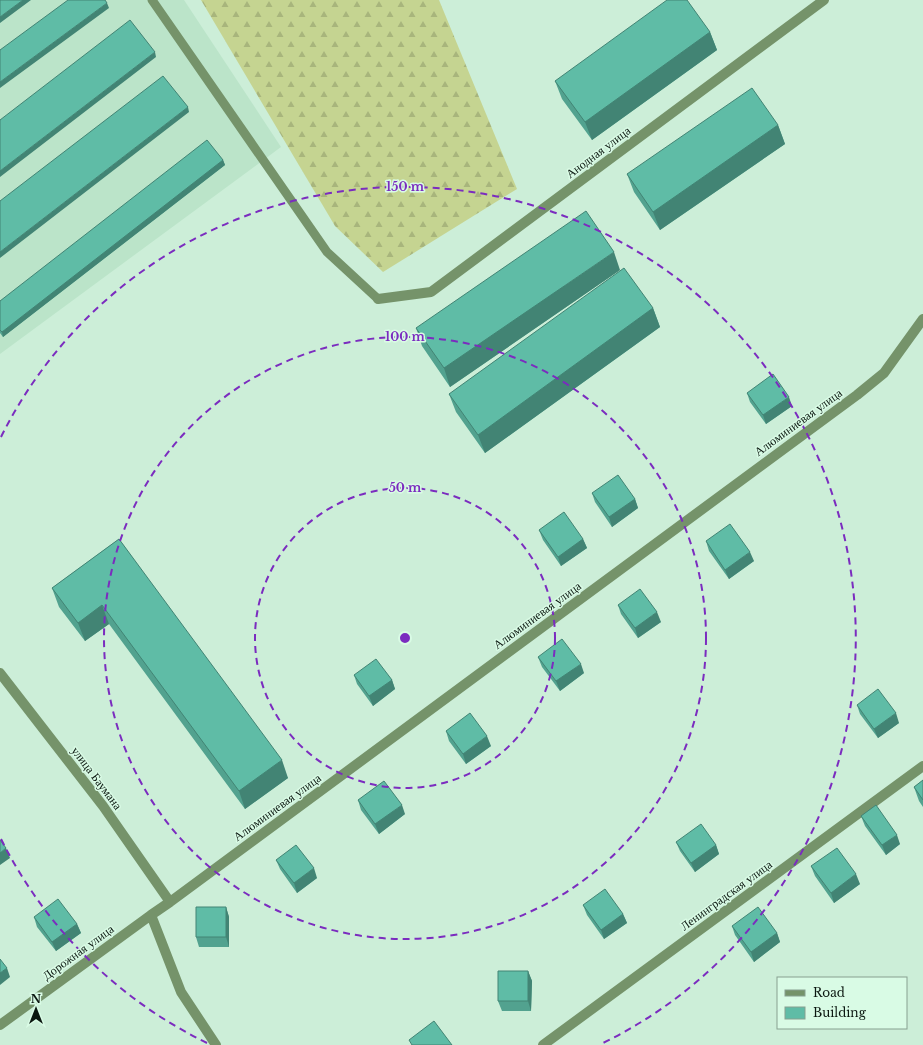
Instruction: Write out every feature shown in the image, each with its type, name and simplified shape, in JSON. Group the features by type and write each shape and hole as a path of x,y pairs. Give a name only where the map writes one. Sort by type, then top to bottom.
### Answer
{"street":[{"name":"Анодная улица","path":"378,299 431,292 824,0"},
{"name":"Алюминиевая улица","path":"151,915 857,395 884,373 923,319"},
{"name":"улица Баумана","path":"0,673 103,806 170,902"},
{"name":"Ленинградская улица","path":"544,1045 923,766"},
{"name":"Дорожная улица","path":"0,1025 151,915"},
{"path":"151,915 181,992 216,1045"}],"lane":[{"path":"152,0 327,252 378,299"}],"shaded area":[{"path":"0,0 184,0 281,147 0,354"}],"green space":[{"path":"201,0 439,0 517,189 383,272 335,226"}],"building":[{"path":"0,0 23,0 0,17"},
{"path":"68,0 105,0 107,3 0,82 0,50"},
{"path":"667,0 687,0 710,32 585,122 555,81"},
{"path":"130,20 155,52 0,171 0,120"},
{"path":"163,76 188,107 0,252 0,201"},
{"path":"752,88 778,125 653,212 627,174"},
{"path":"207,140 223,160 2,332 0,330 0,301"},
{"path":"586,211 614,252 444,368 416,328"},
{"path":"624,268 653,308 478,435 449,394"},
{"path":"773,374 789,397 763,415 747,393"},
{"path":"618,475 635,499 609,517 592,493"},
{"path":"564,512 583,539 558,557 539,530"},
{"path":"730,524 750,552 725,570 706,541"},
{"path":"119,539 282,760 239,791 102,605 78,623 52,588"},
{"path":"640,589 657,612 635,628 618,605"},
{"path":"562,639 581,664 556,681 538,657"},
{"path":"376,659 392,680 369,696 354,675"},
{"path":"878,689 896,713 874,729 857,705"},
{"path":"470,713 487,736 463,754 446,731"},
{"path":"923,780 923,800 914,787"},
{"path":"384,781 402,805 375,824 358,800"},
{"path":"876,805 897,835 882,845 861,816"},
{"path":"701,824 716,845 691,863 676,842"},
{"path":"0,840 6,848 0,853"},
{"path":"296,845 314,868 294,883 276,860"},
{"path":"837,848 856,874 831,893 811,866"},
{"path":"605,889 623,914 601,930 583,905"},
{"path":"58,899 77,924 52,942 34,917"},
{"path":"196,907 226,907 226,937 196,937"},
{"path":"758,907 777,933 751,952 732,926"},
{"path":"0,959 7,968 0,973"},
{"path":"498,971 528,971 528,1001 498,1001"},
{"path":"434,1021 452,1045 412,1045 409,1040"}]}
